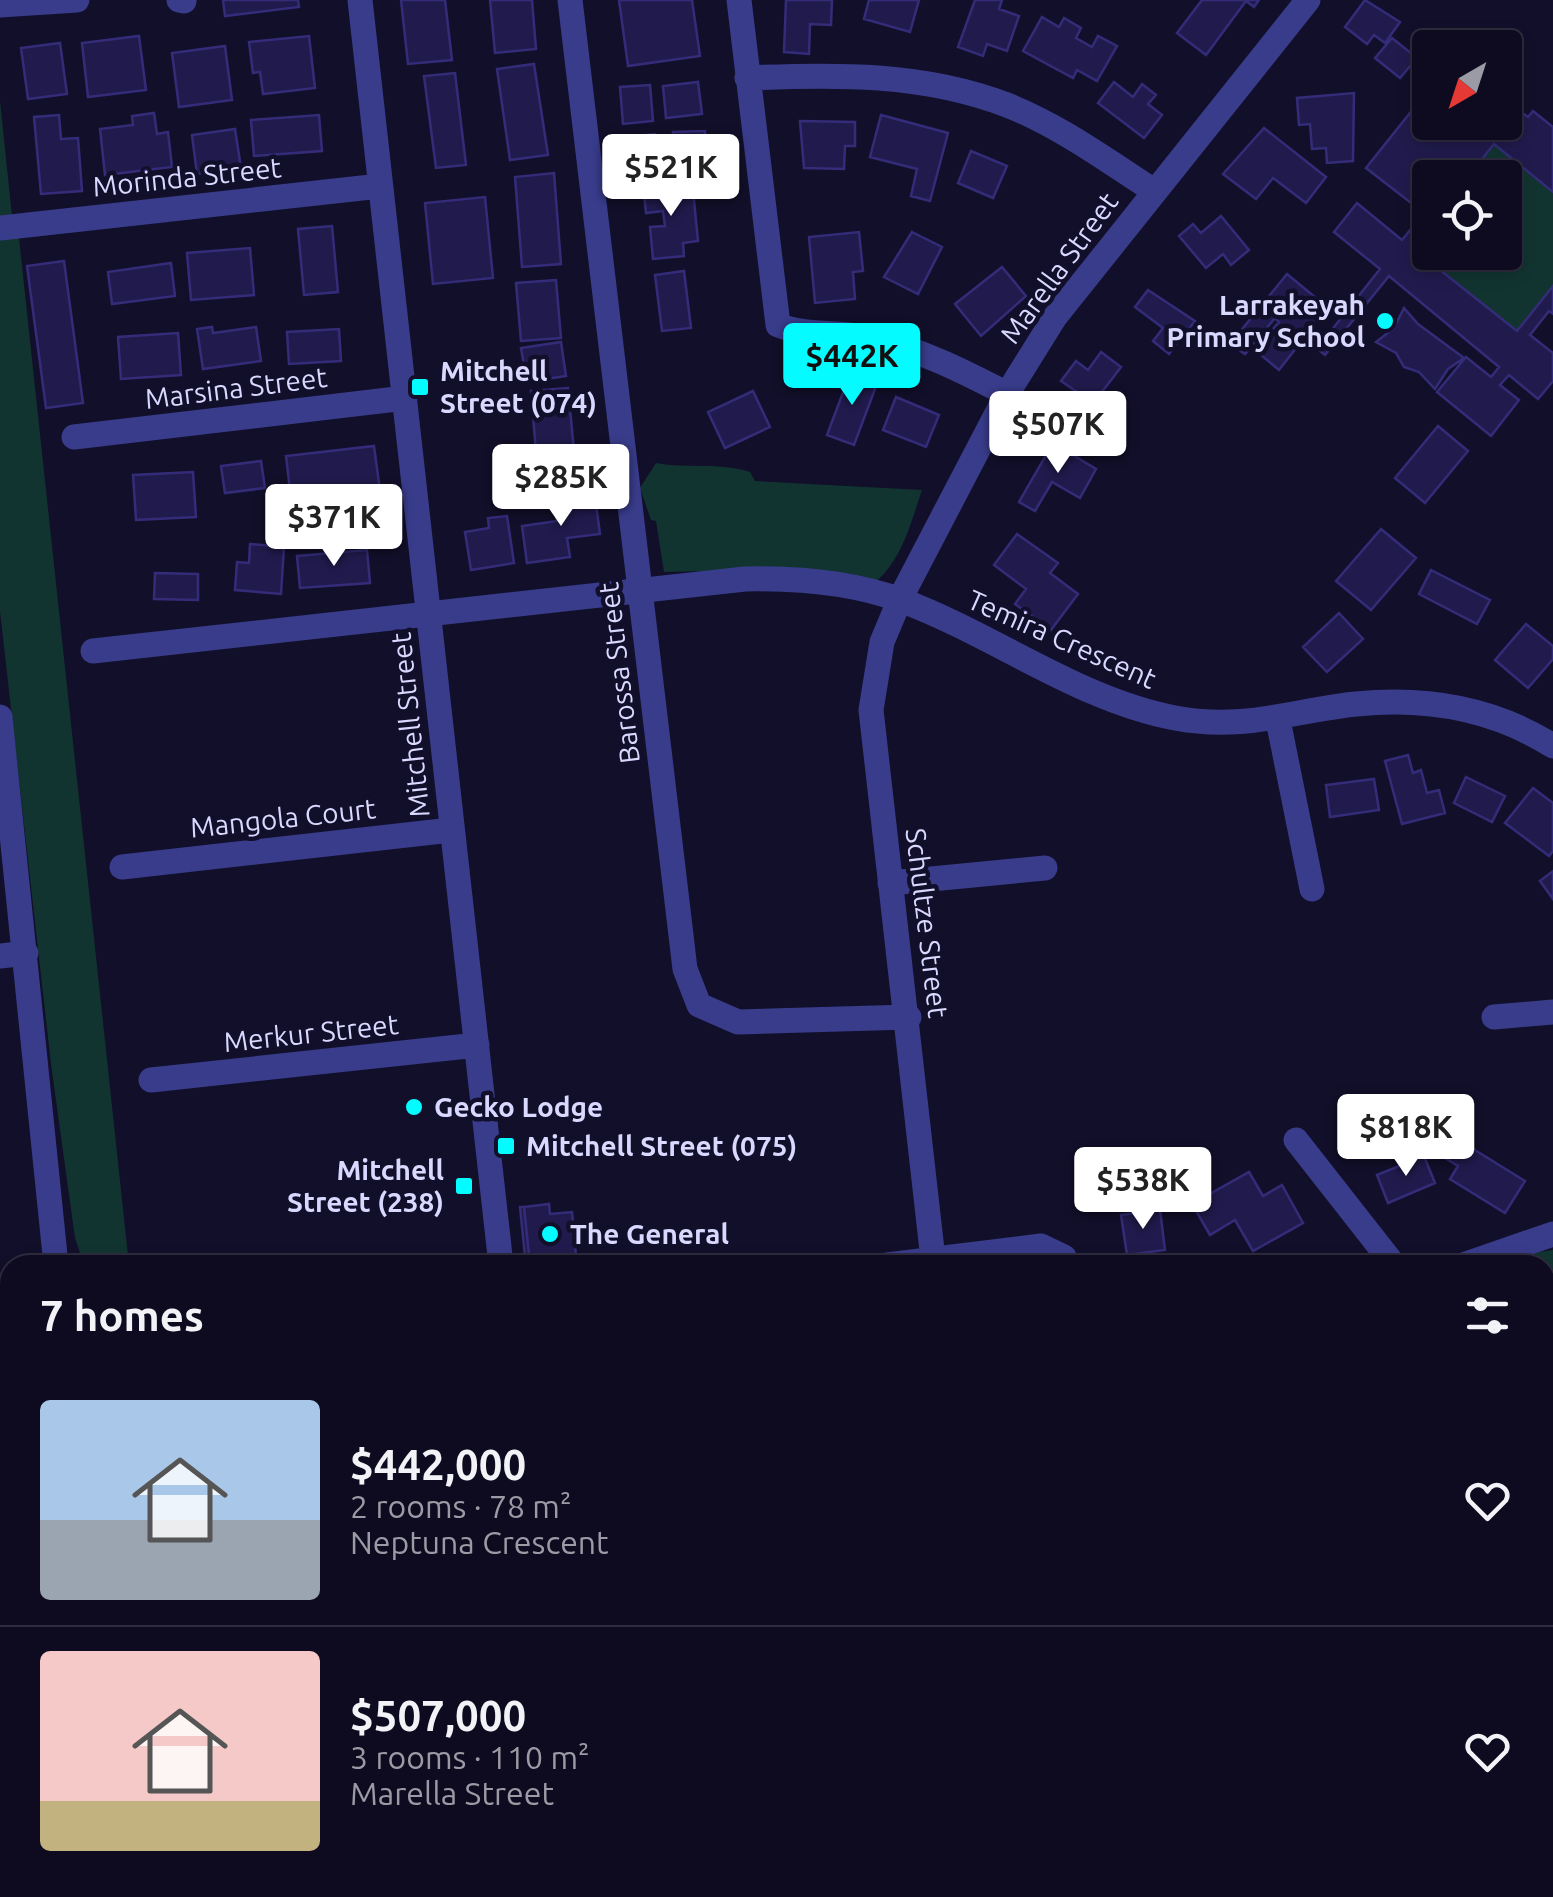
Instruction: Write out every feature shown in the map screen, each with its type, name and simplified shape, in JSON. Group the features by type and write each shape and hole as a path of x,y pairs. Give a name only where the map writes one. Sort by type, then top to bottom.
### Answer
{"street":[{"path":"0,4 77,0"},
{"name":"Mitchell Street","path":"360,0 500,1255"},
{"name":"Barossa Street","path":"570,0 685,969 699,1005 738,1022 910,1017"},
{"path":"739,0 778,325 799,334 840,332 905,347 1007,394"},
{"name":"Marella Street","path":"900,599 1007,394 1055,318 1308,0"},
{"path":"748,78 892,78 952,88 1008,106 1065,134 1154,191"},
{"name":"Morinda Street","path":"0,228 380,186"},
{"name":"Marsina Street","path":"74,436 405,398"},
{"name":"Temira Crescent","path":"94,652 639,590 792,578 900,599 1139,708 1201,722 1278,720 1355,704 1432,702 1484,713 1553,746"},
{"name":"Schultze Street","path":"900,599 882,642 872,710 890,883 910,1017 934,1255"},
{"path":"0,717 55,1255"},
{"path":"1278,720 1312,889"},
{"name":"Mangola Court","path":"122,867 451,830"},
{"path":"890,883 1045,868"},
{"path":"0,956 26,953"},
{"path":"1494,1016 1553,1012"},
{"name":"Merkur Street","path":"151,1080 477,1044"},
{"path":"1296,1140 1386,1255"},
{"path":"52,1193 71,1255"},
{"path":"1492,1255 1553,1234"},
{"path":"967,1255 1041,1246 1060,1255"}],"green space":[{"path":"0,101 12,216 0,218"},
{"path":"1494,144 1514,160 1481,160"},
{"path":"1522,167 1553,192 1553,286 1517,331 1440,270 1522,270"},
{"path":"19,238 128,1255 81,1255 51,1064 0,611 0,240"},
{"path":"656,463 739,469 750,472 755,481 922,490 898,554 872,585 795,569 664,572 656,521 651,520 640,488"},
{"path":"1553,1250 1553,1255 1519,1255"}],"building":[{"path":"223,0 298,0 299,7 225,16"},
{"path":"401,0 445,0 452,60 408,64"},
{"path":"490,0 532,0 536,49 495,53"},
{"path":"619,0 692,0 700,56 628,66"},
{"path":"786,0 832,0 831,25 810,24 809,54 784,52"},
{"path":"869,0 919,0 910,32 864,19"},
{"path":"975,0 1002,0 999,9 1019,16 1007,51 987,44 983,56 958,47"},
{"path":"1202,0 1259,0 1254,7 1246,1 1206,55 1177,33"},
{"path":"1365,0 1400,22 1385,43 1374,35 1367,44 1345,27"},
{"path":"1042,17 1059,27 1064,18 1081,28 1076,38 1092,47 1098,36 1117,46 1097,81 1077,70 1073,78 1023,51"},
{"path":"139,36 146,90 88,97 82,43"},
{"path":"309,36 315,88 263,94 260,72 253,73 249,42"},
{"path":"1392,38 1412,54 1412,64 1400,78 1375,58"},
{"path":"60,43 67,94 28,99 21,48"},
{"path":"225,46 232,100 179,107 172,53"},
{"path":"534,64 548,155 510,160 497,69"},
{"path":"455,73 466,165 436,168 424,76"},
{"path":"698,82 702,114 666,118 663,86"},
{"path":"1114,82 1133,97 1142,84 1156,95 1148,104 1162,115 1144,138 1098,103"},
{"path":"650,85 653,121 623,124 620,87"},
{"path":"1354,93 1353,161 1327,163 1326,148 1312,149 1310,124 1299,125 1297,98"},
{"path":"1412,110 1412,140 1522,140 1522,112 1528,117 1533,111 1553,127 1553,192 1522,167 1522,160 1514,160 1494,144 1481,160 1412,160 1412,204 1366,168"},
{"path":"154,113 157,134 168,132 172,167 105,175 100,129 133,125 132,116"},
{"path":"59,115 61,139 78,138 82,191 41,194 34,117"},
{"path":"319,115 322,151 254,156 251,120"},
{"path":"881,115 948,133 930,201 911,196 917,169 870,157"},
{"path":"800,121 855,122 855,146 845,146 844,169 804,168"},
{"path":"1264,128 1326,177 1306,203 1273,178 1256,199 1223,174"},
{"path":"235,129 241,168 197,174 192,135"},
{"path":"705,131 707,165 674,166 673,132"},
{"path":"655,134 659,169 630,173 625,137"},
{"path":"971,151 1007,166 993,198 958,183"},
{"path":"554,173 561,264 522,267 515,177"},
{"path":"673,180 674,193 693,190 698,241 683,243 684,256 653,259 650,227 665,226 663,211 646,213 643,183"},
{"path":"485,197 493,278 433,284 425,203"},
{"path":"1357,203 1402,240 1412,228 1412,270 1440,270 1517,331 1553,286 1553,314 1549,311 1530,335 1553,353 1553,381 1538,399 1509,375 1500,385 1519,400 1491,436 1437,392 1466,357 1491,377 1499,367 1389,276 1325,355 1304,338 1279,370 1255,350 1279,322 1275,318 1245,354 1230,344 1287,274 1327,307 1309,329 1323,341 1380,269 1334,232"},
{"path":"1221,216 1249,250 1231,265 1223,254 1206,268 1179,236 1193,224 1201,233"},
{"path":"332,226 338,292 304,295 298,229"},
{"path":"859,232 863,271 853,272 855,299 815,303 809,237"},
{"path":"912,232 942,247 918,294 884,277"},
{"path":"250,248 254,295 191,300 187,253"},
{"path":"64,261 83,403 46,408 27,266"},
{"path":"171,263 175,296 112,304 108,272"},
{"path":"1002,267 1026,296 981,336 955,304"},
{"path":"684,271 691,328 662,331 655,275"},
{"path":"556,280 561,338 521,341 516,283"},
{"path":"1148,290 1195,321 1169,354 1153,341 1163,328 1135,307"},
{"path":"1404,308 1418,324 1464,358 1448,369 1435,389 1419,372 1404,367 1396,353 1376,342 1394,328"},
{"path":"212,327 213,333 256,327 261,361 203,369 197,329"},
{"path":"339,329 341,361 289,364 287,332"},
{"path":"178,333 181,375 121,379 118,337"},
{"path":"561,342 566,376 527,382 521,348"},
{"path":"1101,352 1121,367 1089,409 1076,400 1080,394 1061,381 1076,361 1088,370"},
{"path":"851,371 878,381 854,445 827,435"},
{"path":"568,388 575,461 537,464 531,391"},
{"path":"753,391 770,427 725,448 708,412"},
{"path":"896,397 939,415 926,447 883,430"},
{"path":"1438,426 1468,451 1425,503 1395,478"},
{"path":"1053,443 1096,469 1080,498 1052,482 1035,511 1019,502"},
{"path":"374,446 382,505 293,516 286,456"},
{"path":"261,461 265,488 225,493 221,466"},
{"path":"193,472 196,517 136,520 133,475"},
{"path":"584,493 585,505 596,504 600,534 567,538 570,557 527,563 522,526 557,521 553,498"},
{"path":"507,516 514,563 471,570 465,532 489,528 488,518"},
{"path":"1381,529 1416,558 1371,610 1336,581"},
{"path":"1017,534 1058,563 1050,573 1078,594 1051,630 1015,604 1026,589 994,565"},
{"path":"250,544 284,547 281,594 235,590 237,562 249,563"},
{"path":"367,550 370,583 300,588 297,556"},
{"path":"1431,570 1490,600 1477,624 1419,594"},
{"path":"155,573 198,574 198,600 154,599"},
{"path":"1339,613 1363,639 1327,672 1303,647"},
{"path":"1526,624 1553,646 1553,659 1528,688 1495,660"},
{"path":"1408,755 1413,773 1421,770 1427,793 1439,790 1445,813 1402,824 1385,761"},
{"path":"1466,777 1505,796 1492,822 1454,803"},
{"path":"1374,779 1379,810 1330,817 1326,785"},
{"path":"1533,788 1553,803 1553,851 1549,856 1505,823"},
{"path":"1553,871 1553,899 1540,881"},
{"path":"1449,1134 1525,1181 1505,1213 1450,1179 1458,1166 1437,1153"},
{"path":"1424,1156 1435,1183 1388,1203 1377,1175"},
{"path":"1249,1172 1263,1196 1282,1185 1303,1223 1253,1251 1235,1220 1210,1235 1192,1204"},
{"name":"The General","path":"549,1204 550,1214 572,1212 576,1255 529,1255 524,1207"},
{"path":"520,1207 524,1207 529,1255 525,1255"},
{"path":"1160,1210 1165,1250 1127,1255 1121,1215"}],"place":[{"name":"Larrakeyah Primary School","path":"1385,321"},
{"name":"Mitchell Street (074)","path":"420,387"},
{"name":"Gecko Lodge","path":"414,1107"},
{"name":"Mitchell Street (075)","path":"506,1146"},
{"name":"Mitchell Street (238)","path":"464,1186"},
{"name":"The General","path":"550,1234"}]}
